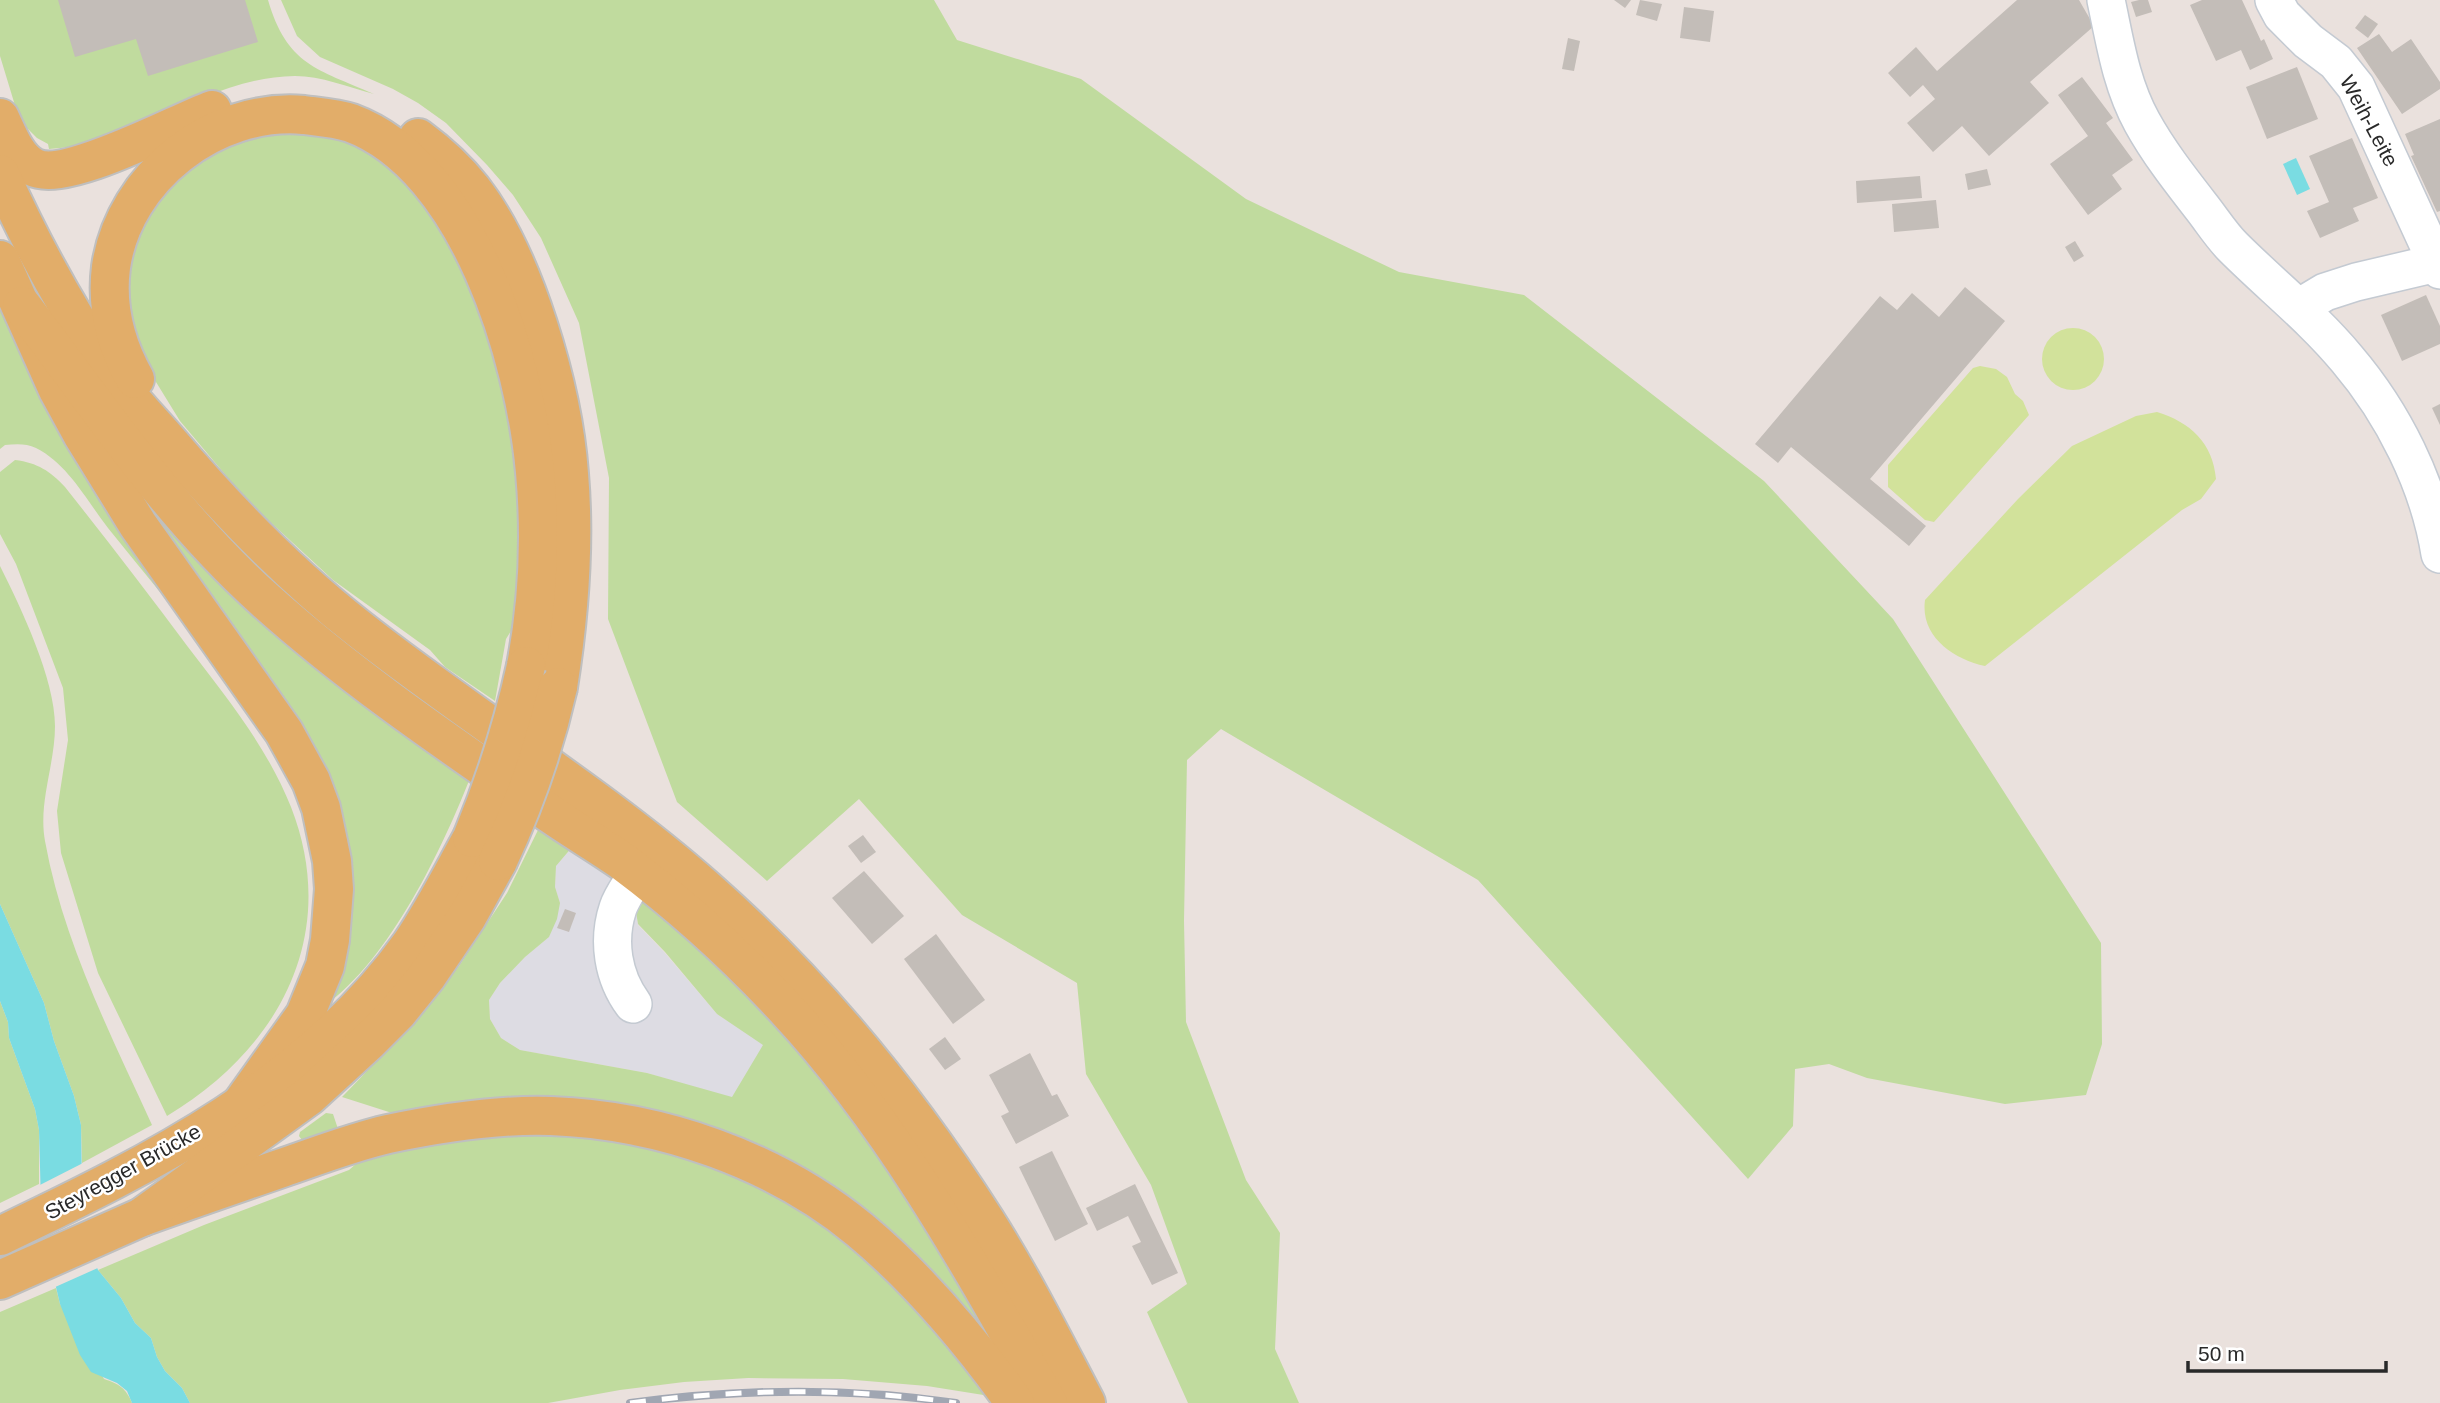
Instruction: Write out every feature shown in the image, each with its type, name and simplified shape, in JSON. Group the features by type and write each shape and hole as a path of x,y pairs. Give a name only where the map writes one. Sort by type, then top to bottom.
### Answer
{"main road":[{"path":"0,118 18,152 27,162 42,170 54,170 95,159 242,100 270,94 329,97 361,106 396,122 426,144 471,188 490,216 509,253 541,334 557,399 569,474 571,552 566,638 549,727 523,806 485,850"},
{"path":"178,453 132,374 114,328 111,267 123,227 134,205 175,156 219,130 244,120 271,115 326,117 351,124 374,135 420,170 461,227 497,306 512,352 530,431 538,512 535,600 526,666 494,786 485,850 450,945 398,1012 338,1071 248,1120"},
{"path":"0,174 61,298 111,375 223,506 292,573 355,626 647,839 707,889 810,990 850,1034 905,1104 966,1191 994,1235 1086,1403"},
{"path":"0,260 58,390 82,434 156,551 284,732 311,781 321,808 332,861 334,889 325,966 305,1015 248,1120"},
{"path":"22,306 194,528 263,599 404,712 637,874 685,912 788,1011 858,1097 933,1204 1048,1403"},
{"path":"142,1217 386,1135 428,1126 506,1117 585,1118 628,1124 671,1134 747,1162 783,1180 858,1228 933,1300 1015,1403"},
{"name":"Steyregger Brücke","path":"0,1280 142,1217 248,1120"},
{"name":"Steyregger Brücke","path":"0,1236 248,1120"}],"street":[{"path":"2106,0 2127,91 2142,122 2162,154 2232,246 2300,307 2347,359 2375,397 2405,448 2424,495 2440,554"},
{"name":"Weih-Leite","path":"2274,0 2291,24 2336,62 2356,87 2438,266 2356,282 2325,292 2300,307"},
{"path":"633,1004 621,988 617,975 612,929 618,906 637,874"}],"shaded area":[{"path":"573,846 645,899 636,912 638,925 717,1014 764,1045 732,1098 647,1073 520,1050 501,1038 490,1019 489,1000 500,983 549,937 560,903 555,887 556,866"}],"green space":[{"path":"0,0 268,0 276,22 295,52 320,70 374,94 305,76 262,79 201,98 112,136 81,145 49,149 48,144 26,127 17,112 0,56"},
{"path":"281,0 934,0 957,40 1081,79 1246,199 1399,272 1524,295 1764,481 1893,619 2101,943 2102,1044 2086,1095 2005,1104 1867,1078 1829,1064 1795,1069 1793,1126 1748,1179 1478,880 1221,729 1187,760 1184,921 1186,1022 1246,1180 1280,1233 1275,1349 1299,1403 1188,1403 1147,1312 1187,1284 1151,1185 1086,1074 1077,983 962,915 859,799 767,881 677,802 608,619 609,478 579,323 541,238 513,195 446,123 393,89 320,57 297,36"},
{"path":"258,129 347,137 406,173 456,249 495,343 519,455 519,618 506,639 495,701 445,667 430,650 333,580 267,519 234,485 180,421 148,369 138,344 129,301 129,256 171,173"},
{"path":"0,304 221,666 58,463 28,445 5,445 0,449"},
{"path":"2067,328 2079,328 2095,337 2102,347 2102,371 2095,381 2079,390 2067,390 2056,385 2047,376 2042,365 2042,353 2047,342 2056,333"},
{"path":"1980,366 1996,369 2007,377 2029,415 1934,522 1925,520 1888,487 1888,465 1973,368"},
{"path":"2157,412 2189,428 2205,445 2216,479 2201,499 2182,510 1985,666 1961,658 1941,644 1928,625 1925,600 2018,499 2072,446 2136,416"},
{"path":"93,433 472,773 430,868 392,932 347,987 323,1007 342,869"},
{"path":"15,460 43,469 65,487 231,704 258,743 281,785 291,807 305,854 308,900 303,943 290,984 269,1023 241,1057 207,1089 167,1116 98,973 61,853 57,811 68,740 63,688 16,564 0,534 0,472"},
{"path":"0,566 35,644 53,707 54,741 43,826 63,915 104,1021 152,1125 82,1163 81,1125 74,1096 54,1041 44,1003 0,904"},
{"path":"539,828 573,846 556,866 555,887 560,903 549,937 500,983 489,1000 490,1019 501,1038 520,1050 647,1073 732,1097 763,1045 717,1014 638,924 636,912 645,899 767,1014 867,1131 1023,1385 754,1149 392,1113 342,1097 426,1010 459,966 507,893"},
{"path":"0,1001 8,1022 9,1038 35,1109 39,1130 39,1184 0,1203"},
{"path":"326,1113 333,1114 340,1135 311,1142 302,1140 300,1132"},
{"path":"590,1130 738,1170 877,1261 996,1397 927,1386 843,1379 748,1378 620,1390 548,1403 190,1403 182,1388 165,1371 151,1338 135,1323 121,1298 98,1270 204,1225 349,1170 364,1157 430,1139"},
{"path":"56,1288 60,1304 104,1379 121,1387 132,1403 0,1403 0,1312"}],"water":[{"path":"2296,158 2310,189 2297,195 2283,164"},
{"path":"0,904 44,1003 54,1041 74,1096 81,1125 82,1188 90,1250 98,1270 121,1298 135,1323 151,1338 165,1371 182,1388 190,1403 132,1403 127,1391 117,1383 91,1372 80,1355 60,1304 47,1249 41,1204 39,1130 35,1109 9,1038 8,1022 0,1001"}],"pier":[{"path":"85,1162 88,1216 100,1267 53,1288 44,1249 36,1187"}],"building":[{"path":"58,0 245,0 258,42 148,76 136,39 75,57"},
{"path":"1614,0 1631,0 1625,8"},
{"path":"1640,0 1662,4 1657,21 1636,15"},
{"path":"2017,0 2079,0 2094,26 2030,82 2049,103 1989,156 1962,126 1933,152 1907,123 1935,99 1923,85 1910,97 1888,73 1916,47 1937,71"},
{"path":"2148,0 2152,12 2136,17 2131,2"},
{"path":"2202,0 2242,0 2261,41 2264,39 2273,59 2250,70 2241,50 2216,61 2190,5"},
{"path":"1684,7 1714,11 1710,42 1680,38"},
{"path":"2365,15 2378,24 2368,38 2355,28"},
{"path":"2379,34 2392,52 2411,39 2440,82 2440,89 2402,114 2357,48"},
{"path":"1568,38 1580,41 1574,71 1562,69"},
{"path":"2297,67 2318,119 2267,139 2246,87"},
{"path":"2082,77 2113,118 2106,123 2133,160 2112,175 2122,189 2088,215 2050,164 2088,136 2058,95"},
{"path":"2440,119 2440,211 2437,212 2411,156 2414,155 2405,134"},
{"path":"2352,138 2378,198 2353,208 2359,221 2320,238 2307,211 2329,202 2309,156"},
{"path":"1987,169 1991,185 1968,190 1965,174"},
{"path":"1920,176 1922,198 1857,203 1856,181"},
{"path":"1936,200 1939,228 1894,232 1892,204"},
{"path":"2075,241 2084,256 2074,262 2065,247"},
{"path":"1965,287 2005,321 1870,479 1926,526 1909,546 1791,447 1778,463 1755,444 1880,296 1897,310 1912,293 1939,317"},
{"path":"2426,295 2440,326 2440,344 2402,361 2381,315"},
{"path":"2440,404 2440,425 2432,408"},
{"path":"863,835 876,852 861,863 848,846"},
{"path":"864,871 904,916 872,944 832,898"},
{"path":"565,909 576,913 569,932 557,928"},
{"path":"936,934 985,1000 953,1024 904,959"},
{"path":"945,1037 961,1059 945,1070 929,1049"},
{"path":"1030,1053 1052,1096 1057,1094 1069,1116 1016,1144 1001,1116 1009,1112 989,1075"},
{"path":"1052,1151 1088,1224 1055,1241 1019,1167"},
{"path":"1135,1184 1178,1273 1152,1285 1132,1246 1141,1242 1128,1216 1097,1231 1086,1208"}],"railway":[{"path":"630,1403 711,1395 793,1392 875,1394 956,1403"}]}
